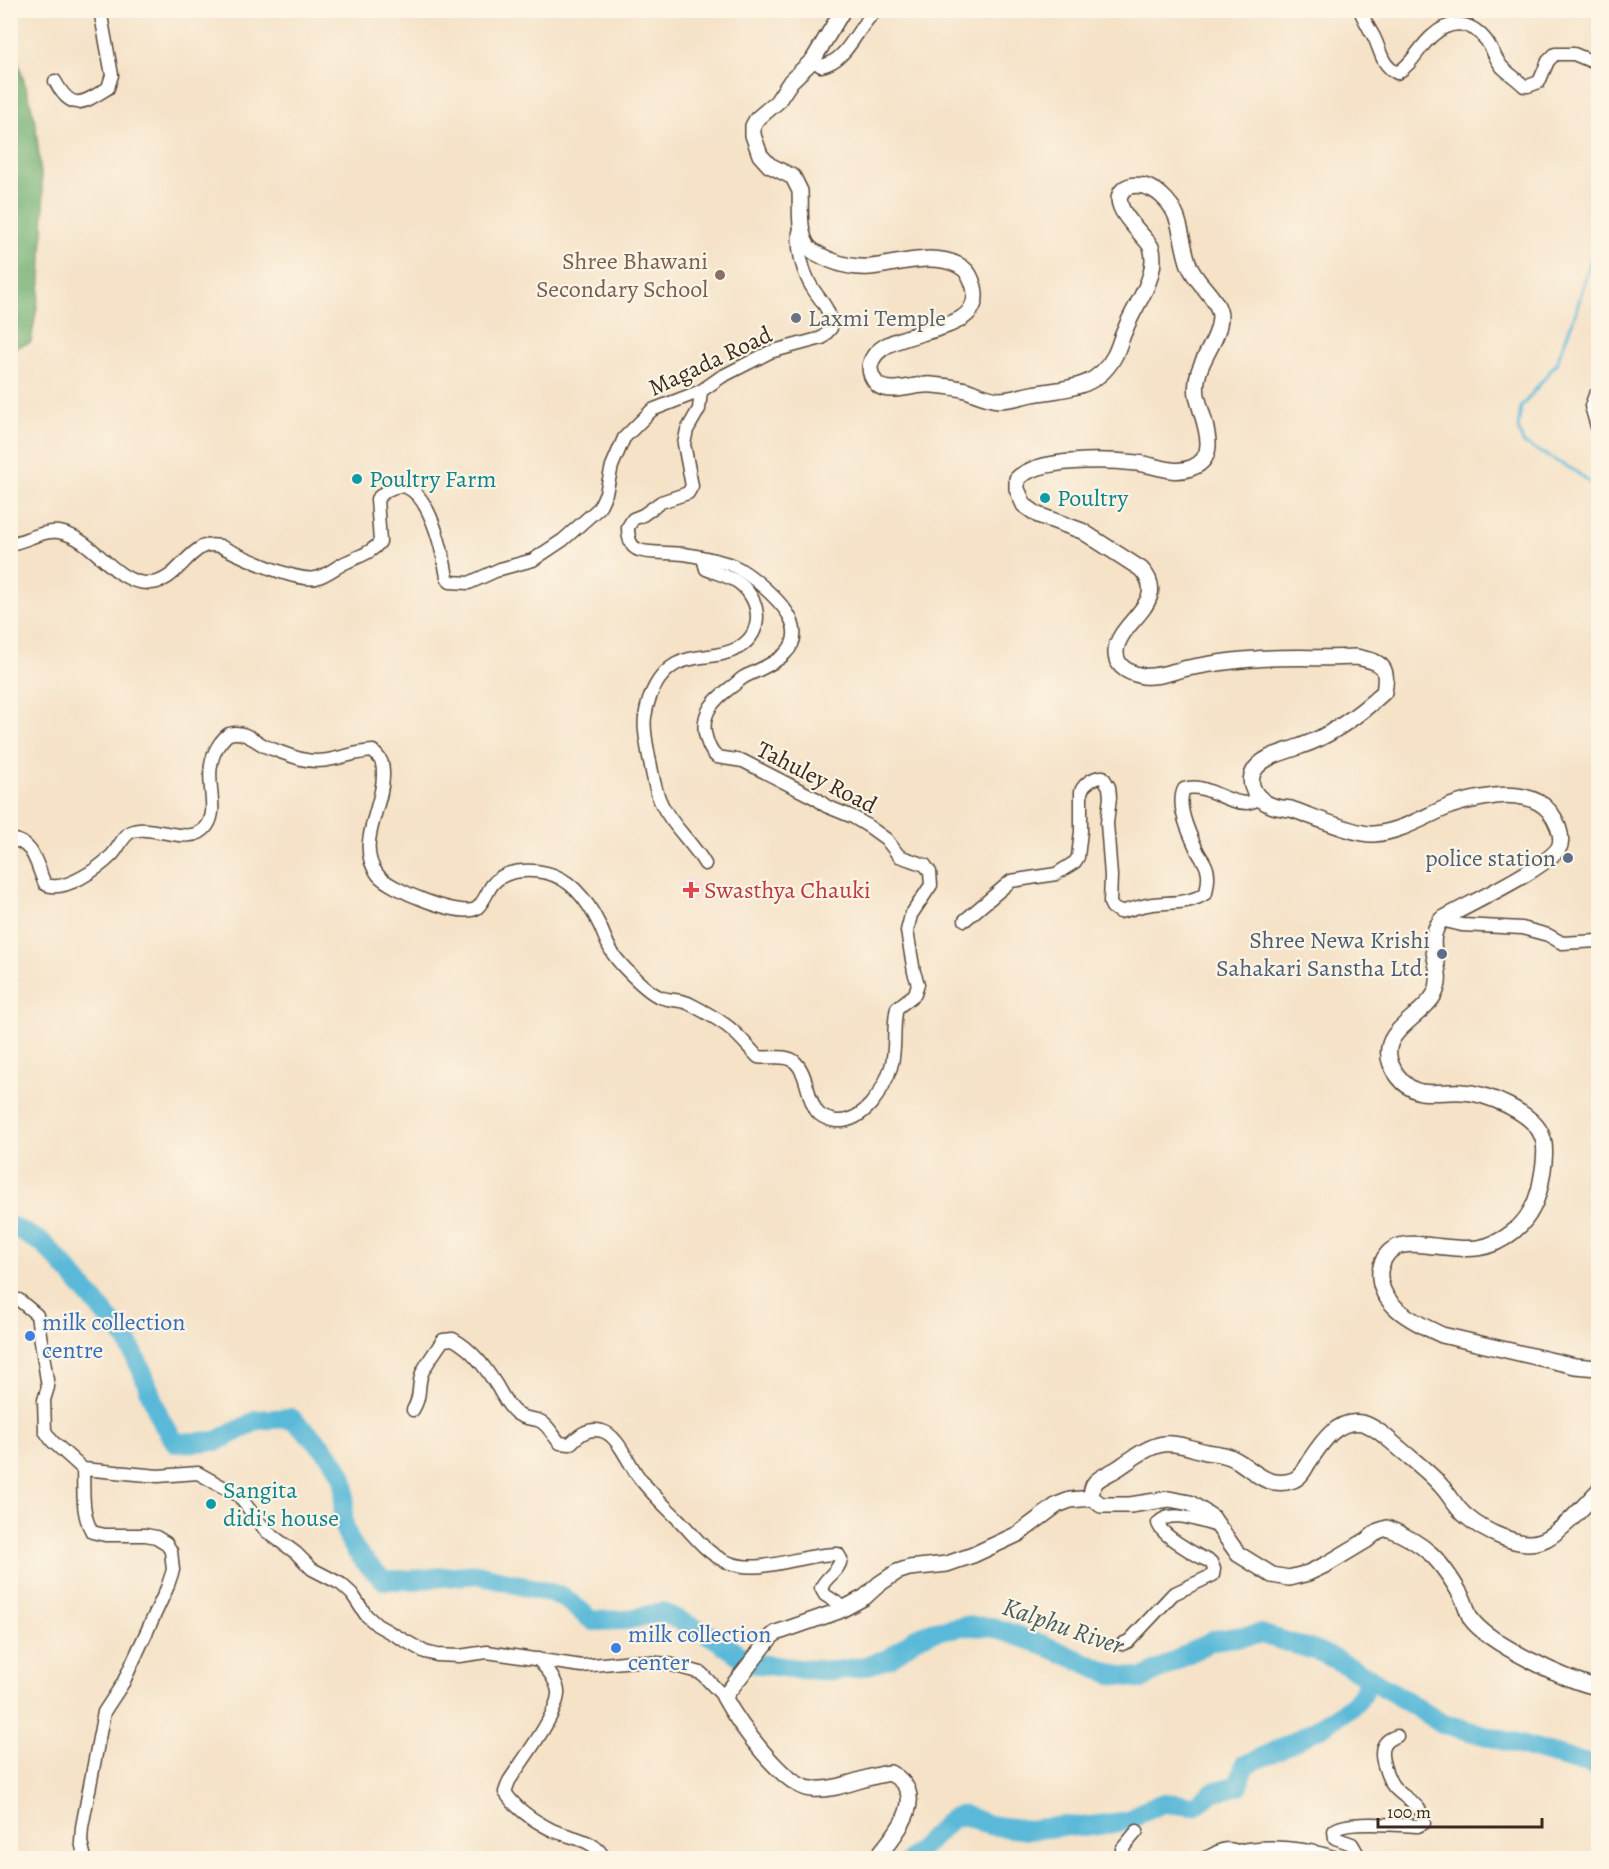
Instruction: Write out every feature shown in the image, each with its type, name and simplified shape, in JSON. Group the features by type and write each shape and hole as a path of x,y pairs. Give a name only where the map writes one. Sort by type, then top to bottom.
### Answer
{"street":[{"path":"55,81 64,97 75,102 84,102 108,88 112,75 100,10"},
{"path":"843,10 813,60 791,81 777,102 757,119 753,126 753,135 760,155 769,165 793,177 798,184 801,222 808,246 816,254 838,263 868,267 921,260 955,263 972,279 976,295 969,313 948,325 892,342 877,353 870,363 870,370 879,386 898,388 928,384 963,389 995,400 1010,400 1088,384 1113,360 1149,279 1153,252 1120,205 1121,193 1124,189 1139,185 1157,192 1167,200 1179,220 1189,266 1196,279 1216,302 1220,315 1216,331 1198,368 1197,395 1207,433 1208,452 1198,464 1191,469 1176,471 1140,463 1105,461 1050,465 1022,474 1017,479 1017,489 1024,506 1038,515 1082,531 1141,569 1149,577 1150,596 1129,627 1119,637 1115,658 1123,669 1145,676 1226,662 1290,657 1356,657 1372,660 1383,665 1386,671 1384,692 1320,738 1263,762 1254,770 1251,778 1253,790 1261,799 1273,806 1288,808 1370,835 1393,831 1452,806 1497,796 1531,799 1543,804 1551,813 1560,836 1560,847 1552,855 1508,885 1441,920 1436,927 1432,948 1438,977 1437,987 1431,999 1393,1039 1389,1047 1394,1069 1409,1088 1421,1092 1461,1091 1477,1094 1510,1106 1535,1125 1543,1137 1544,1164 1538,1196 1524,1222 1506,1237 1485,1248 1470,1250 1414,1244 1393,1248 1385,1257 1380,1268 1382,1288 1386,1297 1404,1315 1442,1335 1575,1366 1599,1368"},
{"path":"813,60 820,66 828,64 841,55 865,22 877,10"},
{"path":"1360,10 1365,24 1374,37 1383,62 1396,73 1411,61 1432,35 1443,27 1464,23 1485,40 1501,66 1524,86 1539,82 1548,61 1555,54 1574,54 1599,64"},
{"name":"Magada Road","path":"10,544 24,542 46,532 59,532 74,536 88,544 119,572 136,581 150,583 164,579 203,546 210,545 220,546 290,576 317,578 347,561 372,551 380,542 377,499 387,489 403,486 412,491 420,500 434,523 447,578 450,582 468,582 500,569 533,560 563,540 599,508 606,493 612,466 624,438 652,410 701,391 721,376 770,352 822,338 831,328 828,309 809,282 801,255 798,239 801,222"},
{"name":"Tahuley Road","path":"10,839 20,840 27,844 45,884 50,887 57,886 73,882 90,873 113,854 130,833 157,831 191,835 203,832 212,814 209,779 211,765 215,751 226,735 233,733 249,736 265,746 302,759 333,760 361,751 373,751 382,762 383,781 368,841 376,873 385,882 417,898 432,901 446,908 469,911 477,908 494,882 503,876 521,871 556,875 572,885 584,900 616,958 653,993 661,998 687,1002 696,1007 732,1030 758,1057 787,1058 794,1061 801,1071 813,1105 820,1116 836,1121 848,1121 857,1117 867,1110 886,1080 891,1066 897,1008 915,994 918,984 907,931 911,915 931,885 930,872 925,865 899,856 886,839 853,817 826,806 749,763 717,757 713,754 704,721 711,705 742,678 774,663 793,645 795,633 786,611 758,584 730,565 687,554 638,550 631,544 628,527 633,519 670,498 688,493 692,486 684,444 687,430 699,409 701,391"},
{"path":"1599,394 1594,395 1591,406 1599,430"},
{"path":"702,558 706,570 729,578 745,589 755,602 758,614 756,627 738,648 705,658 687,660 669,669 657,680 644,719 656,792 670,818 705,864"},
{"path":"965,920 1011,881 1056,874 1075,862 1080,850 1081,790 1083,786 1098,777 1103,777 1109,787 1110,807 1107,823 1111,876 1110,903 1119,912 1153,904 1196,900 1206,893 1209,876 1207,869 1197,850 1181,806 1180,796 1184,789 1201,786 1224,798 1247,803 1261,799"},
{"path":"1441,920 1462,925 1522,928 1548,935 1562,943 1599,941"},
{"path":"10,1300 19,1300 37,1315 48,1387 44,1400 45,1431 52,1441 83,1469 158,1476 198,1473 239,1496 276,1541 296,1553 312,1569 341,1584 377,1625 425,1652 459,1656 487,1652 582,1666 634,1661 677,1666 701,1673 724,1697 741,1724 782,1772 803,1787 812,1789 831,1787 890,1773 902,1781 907,1790 908,1813 901,1826 876,1858"},
{"path":"413,1410 419,1399 422,1374 432,1355 442,1340 453,1339 468,1347 517,1414 530,1420 537,1419 545,1424 560,1443 570,1444 584,1431 603,1431 611,1436 636,1474 660,1503 712,1554 742,1567 838,1554 841,1558 840,1564 824,1582 822,1588 825,1595 845,1608"},
{"path":"1092,1498 1092,1487 1097,1479 1118,1469 1154,1446 1166,1442 1234,1458 1272,1482 1291,1481 1298,1478 1321,1444 1335,1429 1356,1422 1366,1424 1389,1439 1444,1489 1467,1517 1511,1540 1528,1543 1541,1541 1575,1515 1599,1491"},
{"path":"83,1469 83,1498 87,1522 92,1532 105,1535 156,1537 171,1551 173,1570 123,1683 105,1712 82,1827 81,1842 85,1858"},
{"path":"724,1697 776,1633 845,1608 865,1597 897,1572 909,1568 947,1564 973,1555 1018,1534 1058,1505 1070,1500 1092,1498 1101,1505 1130,1505 1169,1498 1190,1503 1212,1517 1238,1554 1272,1575 1289,1578 1308,1573 1327,1564 1378,1531 1387,1528 1421,1545 1436,1557 1463,1600 1470,1618 1484,1632 1552,1671 1599,1687"},
{"path":"1122,1644 1129,1641 1173,1594 1213,1575 1214,1569 1211,1562 1165,1534 1159,1528 1158,1523 1162,1519 1176,1516 1218,1526"},
{"path":"538,1659 551,1674 558,1690 554,1707 508,1780 505,1792 511,1802 524,1812 551,1830 598,1848 604,1858"},
{"path":"1360,1858 1352,1844 1335,1838 1334,1831 1337,1827 1352,1825 1418,1826 1424,1823 1420,1810 1394,1787 1384,1763 1383,1746 1388,1739 1397,1736"},
{"path":"1125,1858 1122,1849 1137,1831"},
{"path":"1205,1858 1217,1851 1227,1849 1237,1855 1253,1847 1270,1846 1337,1858"}],"shaded area":[{"name":"Swasthya Chauki","path":"690,877 703,893 691,903 678,887"}],"green space":[{"path":"10,34 35,120 44,203 41,282 31,342 11,349"}],"waterway":[{"path":"1598,240 1576,312 1556,364 1521,407 1518,428 1523,443 1575,471 1598,489"},
{"name":"Kalphu River","path":"10,1226 43,1243 127,1340 142,1371 161,1421 176,1443 217,1441 258,1420 291,1418 325,1450 343,1478 344,1524 351,1543 384,1580 477,1574 562,1596 593,1621 626,1620 662,1612 713,1637 750,1663 799,1669 835,1671 865,1666 890,1658 916,1638 935,1631 963,1626 992,1627 1041,1644 1111,1674 1142,1679 1213,1640 1261,1634 1323,1653 1368,1677 1441,1723 1598,1767"},
{"path":"912,1858 952,1818 964,1815 989,1825 1028,1830 1064,1826 1083,1827 1129,1821 1145,1810 1164,1803 1194,1806 1213,1792 1239,1785 1244,1765 1289,1744 1340,1714 1362,1695 1368,1677"}],"place":[{"name":"Shree Bhawani Secondary School","path":"720,275"},
{"name":"Laxmi Temple","path":"796,318"},
{"name":"Poultry Farm","path":"357,479"},
{"name":"Poultry","path":"1045,498"},
{"name":"police station","path":"1568,858"},
{"name":"Swasthya Chauki","path":"691,890"},
{"name":"Shree Newa Krishi Sahakari Sanstha Ltd.","path":"1442,954"},
{"name":"milk collection centre","path":"30,1336"},
{"name":"Sangita didi's house","path":"211,1504"},
{"name":"milk collection center","path":"616,1648"}]}
